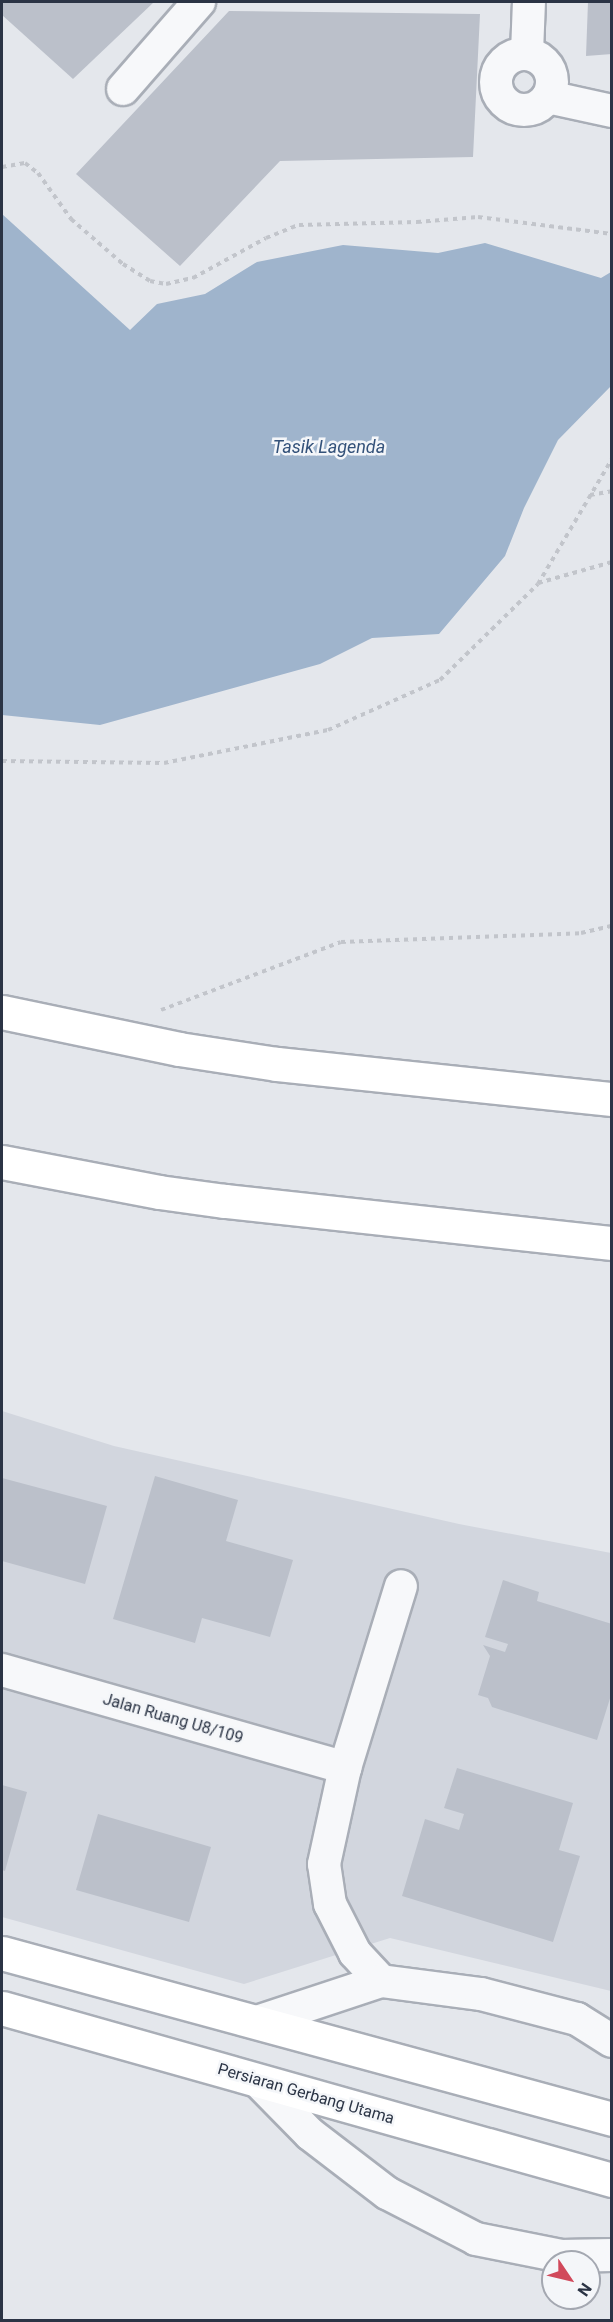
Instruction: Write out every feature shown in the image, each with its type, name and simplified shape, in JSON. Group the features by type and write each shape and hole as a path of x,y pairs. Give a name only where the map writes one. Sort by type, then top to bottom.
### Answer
{"main road":[{"path":"2,1012 179,1049 277,1064 612,1099"},
{"path":"2,1162 159,1192 225,1201 612,1243"},
{"path":"2,1953 612,2120"},
{"name":"Persiaran Gerbang Utama","path":"2,2008 612,2180"}],"street":[{"path":"123,89 199,2"},
{"path":"526,53 529,2"},
{"path":"526,53 543,61 551,72 553,84 549,97 536,108 519,110 508,106 497,93 495,81 501,64 515,55 526,53"},
{"path":"549,97 612,111"},
{"path":"381,1981 355,1953 330,1904 324,1864 345,1768 401,1586"},
{"name":"Jalan Ruang U8/109","path":"2,1670 345,1768"},
{"path":"257,2022 381,1981 481,1994 577,2019 612,2041"},
{"path":"259,2082 310,2134 387,2193 476,2239 561,2256 610,2257"}],"path":[{"path":"2,167 26,163 38,173 71,219 123,264 150,281 166,284 194,278 266,238 299,225 417,222 478,217 612,234"},
{"path":"2,760 164,763 328,730 440,680 538,584 612,459"},
{"path":"590,495 612,490"},
{"path":"538,584 612,561"},
{"path":"154,1012 341,942 581,933 612,927"}],"shaded area":[{"path":"2,1411 114,1446 459,1524 611,1553 611,1991 390,1938 244,1984 2,1917"}],"water":[{"name":"Tasik Lagenda","path":"2,214 130,330 157,304 205,294 257,262 343,245 438,253 485,243 601,278 611,272 611,386 558,440 524,508 505,556 439,634 372,638 320,664 100,725 2,715"}],"building":[{"path":"2,2 154,2 73,79 2,15"},
{"path":"588,2 612,2 612,54 586,56"},
{"path":"229,11 480,14 473,157 280,161 180,266 76,174"},
{"path":"155,1476 238,1500 226,1541 293,1560 270,1637 202,1618 195,1643 113,1619"},
{"path":"2,1478 107,1506 85,1584 2,1561"},
{"path":"503,1580 539,1592 537,1601 612,1624 612,1692 597,1740 492,1707 488,1698 478,1695 490,1656 483,1645 505,1652 508,1644 485,1637"},
{"path":"457,1768 573,1803 559,1850 580,1856 553,1942 402,1896 425,1819 459,1830 464,1814 444,1808"},
{"path":"2,1785 27,1792 5,1871 2,1870"},
{"path":"98,1814 211,1847 189,1922 76,1890"}]}
